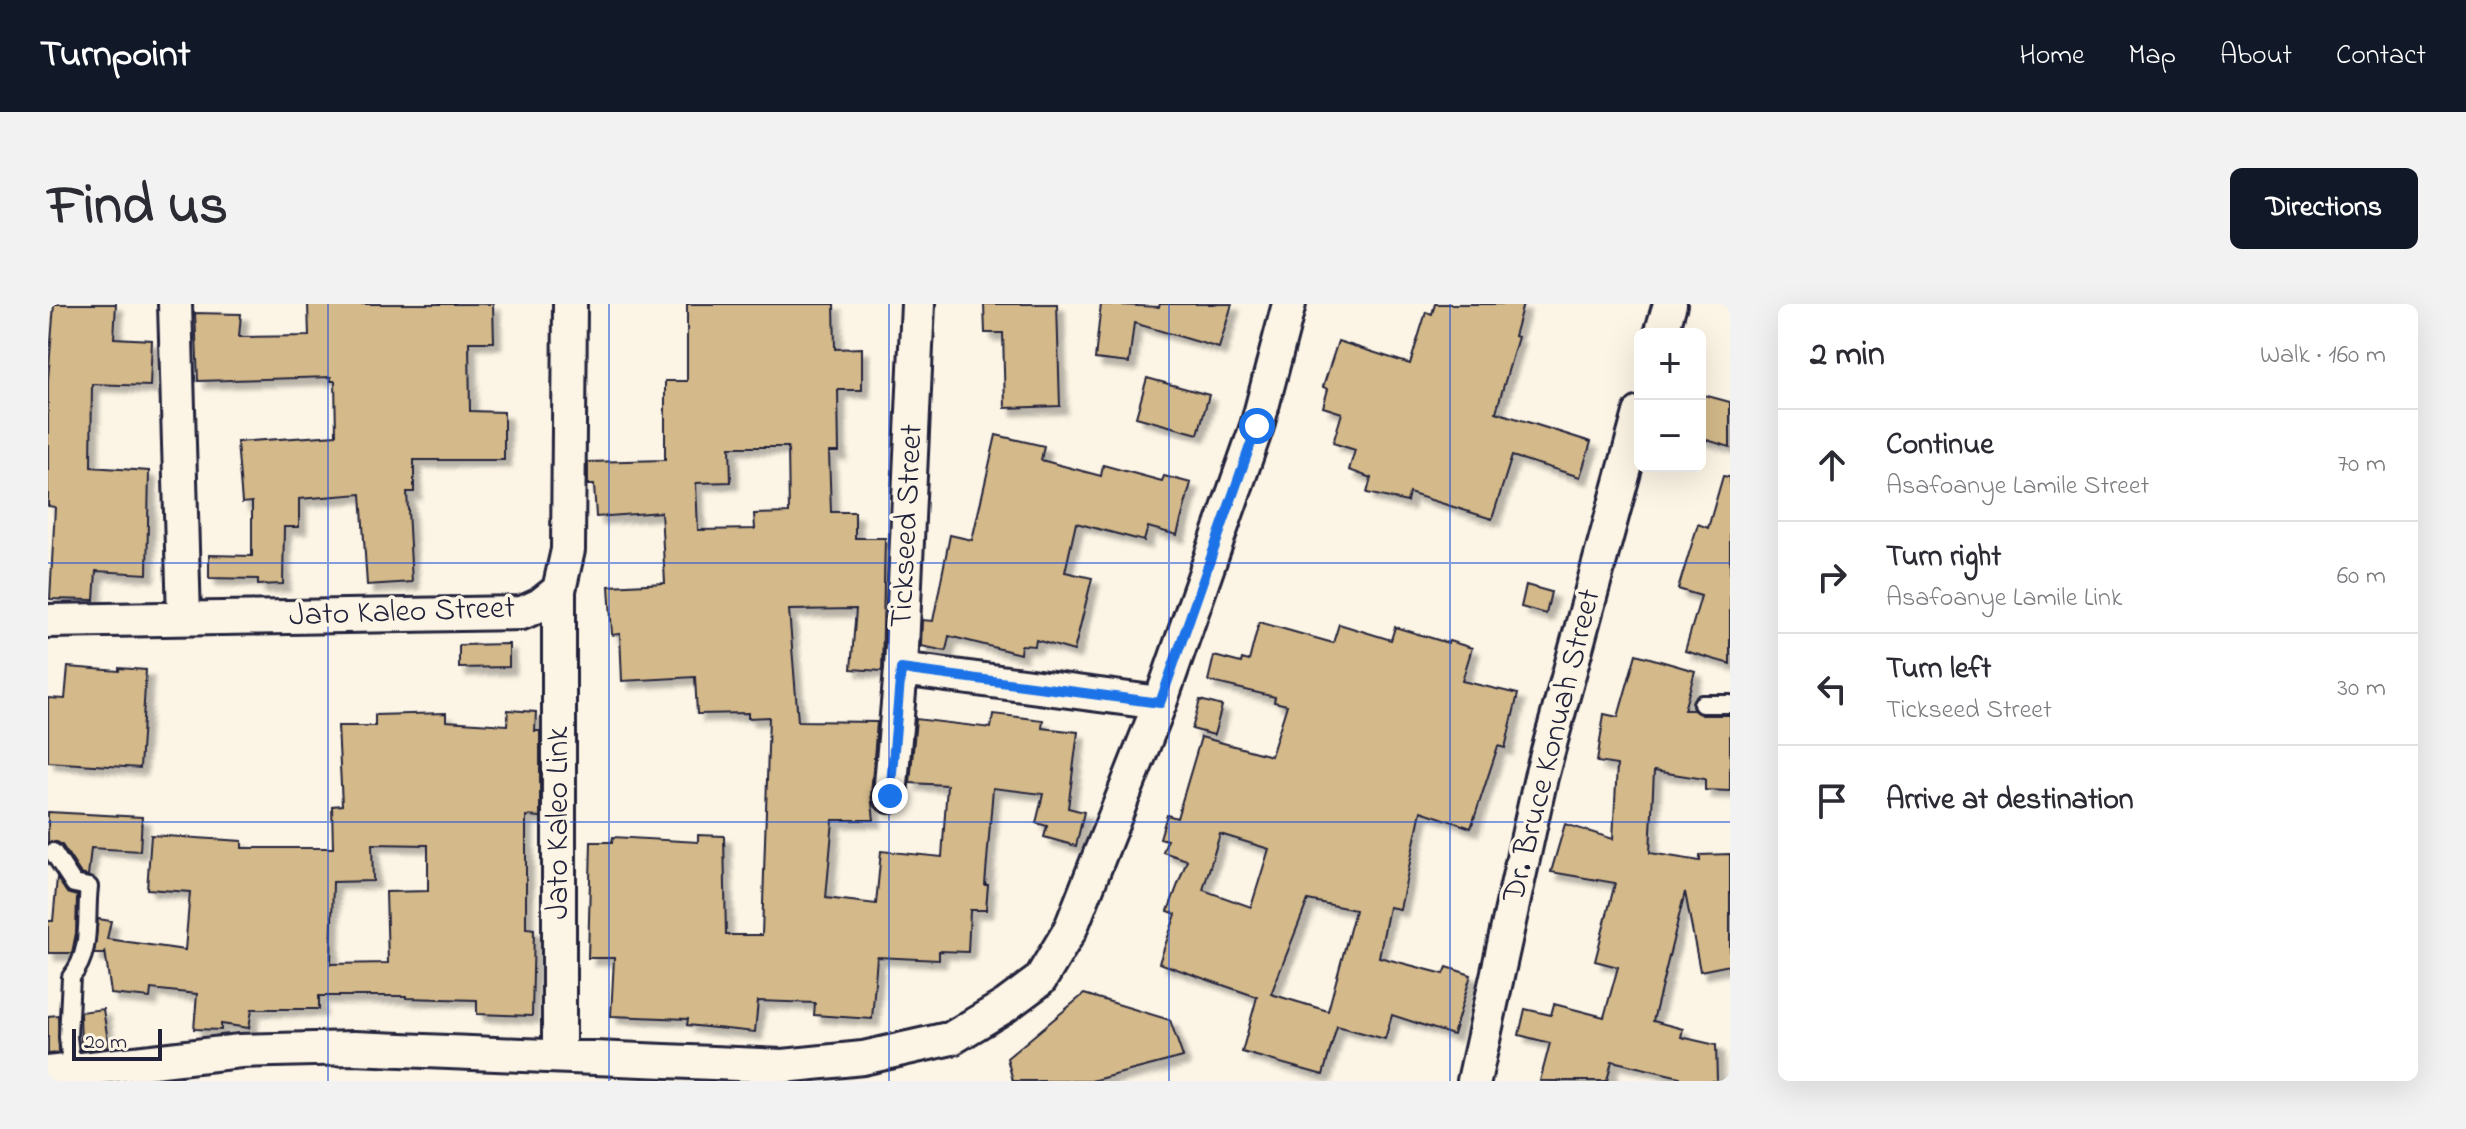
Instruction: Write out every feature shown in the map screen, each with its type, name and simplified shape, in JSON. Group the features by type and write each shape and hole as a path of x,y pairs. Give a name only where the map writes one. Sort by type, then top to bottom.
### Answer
{"street":[{"path":"175,304 184,618"},
{"name":"Jato Kaleo Street","path":"48,621 522,613 540,605 559,590 568,550 570,304"},
{"name":"Tickseed Street","path":"890,796 901,669 918,304"},
{"path":"60,1072 124,1072 240,1051 354,1048 783,1066 863,1058 952,1038 1005,1006 1040,980 1070,930 1160,703 1257,426 1289,304"},
{"path":"1663,328 1670,304"},
{"name":"Dr. Bruce Konuah Street","path":"1474,1081 1541,777 1634,435"},
{"name":"Jato Kaleo Link","path":"559,590 559,1056"},
{"path":"901,669 1160,703"}],"lane":[{"path":"1702,704 1730,704"},
{"path":"53,852 74,884 89,887 89,937 71,977 68,1037 60,1072"}],"building":[{"path":"54,304 116,304 114,338 152,340 150,386 92,384 91,467 149,471 147,574 96,571 94,600 50,599 55,507 48,506 48,380"},
{"path":"308,304 493,304 494,342 469,342 470,411 504,412 504,460 414,460 414,492 407,492 412,582 367,585 361,494 299,499 299,527 284,527 283,584 258,585 258,579 209,578 209,555 252,556 252,502 242,503 237,442 336,435 335,381 331,381 331,377 198,381 195,313 241,314 239,337 309,336"},
{"path":"687,304 834,304 835,349 862,348 862,390 838,390 839,452 829,452 831,512 855,512 855,538 885,538 882,671 851,669 856,609 789,610 798,721 877,722 871,794 874,820 833,820 826,898 876,904 881,851 942,857 947,785 910,783 916,719 991,728 993,714 1043,720 1042,728 1078,732 1068,808 1084,812 1076,846 1044,837 1047,826 1036,823 1043,794 993,788 985,885 988,885 986,910 970,910 968,952 939,951 939,960 877,957 872,1019 814,1015 815,1003 758,1001 755,1032 687,1025 688,1019 611,1016 614,958 588,958 591,842 612,842 613,837 698,842 698,835 724,836 726,935 762,935 769,717 748,718 748,713 697,714 695,677 622,681 620,634 612,635 609,586 665,583 661,512 596,517 594,485 588,485 588,462 665,460 665,381 687,381","holes":["730,447 788,447 789,513 754,514 755,529 698,530 696,483 731,482"]},
{"path":"984,304 1057,304 1060,406 1005,408 1003,333 985,333"},
{"path":"1101,304 1159,307 1160,304 1232,304 1219,348 1134,323 1129,363 1095,359"},
{"path":"1435,304 1523,304 1514,336 1518,337 1496,412 1591,442 1580,477 1512,456 1492,519 1409,493 1407,502 1367,493 1371,478 1349,470 1355,450 1333,443 1342,413 1323,407 1328,389 1323,387 1338,341 1410,364 1426,312 1432,314"},
{"path":"1147,378 1209,395 1198,434 1136,417"},
{"path":"1706,396 1730,402 1730,447 1706,440"},
{"path":"996,435 1044,446 1041,460 1101,476 1103,465 1162,481 1164,476 1191,483 1177,535 1148,527 1144,541 1076,523 1065,572 1092,578 1074,651 1036,640 1035,646 1021,645 1020,654 949,636 946,651 921,646 922,620 933,621 950,535 972,540"},
{"path":"1723,476 1730,477 1730,664 1685,651 1701,596 1678,589 1698,524 1708,528"},
{"path":"1526,585 1551,592 1546,614 1521,607"},
{"path":"1259,622 1333,643 1339,624 1391,640 1395,627 1472,648 1462,681 1518,694 1505,748 1498,746 1471,828 1421,811 1400,909 1389,907 1379,957 1444,974 1447,967 1471,975 1453,1035 1392,1015 1385,1039 1337,1026 1323,1075 1242,1052 1257,997 1159,963 1176,914 1168,911 1187,860 1163,852 1167,840 1160,838 1167,815 1177,818 1201,737 1271,756 1287,705 1274,702 1275,697 1208,681 1214,656 1241,663 1242,659 1249,661","holes":["1220,834 1269,849 1251,907 1203,890","1308,900 1355,910 1328,1011 1271,994"]},
{"path":"509,644 509,667 459,668 459,645"},
{"path":"1636,654 1695,671 1684,710 1693,710 1702,715 1730,715 1730,791 1705,790 1705,779 1654,771 1650,853 1700,861 1700,855 1730,854 1730,965 1700,971 1685,892 1653,1021 1683,1029 1681,1037 1716,1045 1717,1081 1680,1081 1680,1077 1612,1061 1607,1081 1540,1081 1550,1043 1519,1035 1525,1009 1551,1015 1554,1004 1604,1017 1618,967 1595,961 1615,883 1551,872 1565,824 1613,839 1617,765 1597,762 1604,714 1618,717"},
{"path":"68,667 146,670 140,768 48,762 48,698 65,699"},
{"path":"1200,700 1222,706 1214,735 1192,729"},
{"path":"508,710 536,712 535,731 540,731 540,817 526,816 526,928 534,929 532,1016 477,1014 477,1000 319,996 319,1009 252,1009 249,1028 221,1024 221,1030 194,1029 197,994 151,989 150,998 111,994 105,950 105,954 94,954 98,919 111,921 107,939 185,950 190,892 147,889 151,835 242,841 242,848 333,848 332,806 342,805 338,726 375,726 375,715 446,713 446,721 507,725","holes":["372,844 428,845 428,891 386,892 388,963 331,964 333,882 373,881"]},
{"path":"48,812 142,817 140,851 91,848 88,876 81,874 62,845 48,842"},
{"path":"57,878 67,893 77,896 72,953 48,953 48,921 53,921"},
{"path":"1084,994 1170,1020 1183,1057 1091,1081 1013,1081 1007,1058"},
{"path":"103,1009 109,1047 81,1050 80,1012"},
{"path":"58,1015 59,1053 48,1054 48,1016"}],"route":[{"path":"890,796 901,669 1160,703 1257,426"}]}
